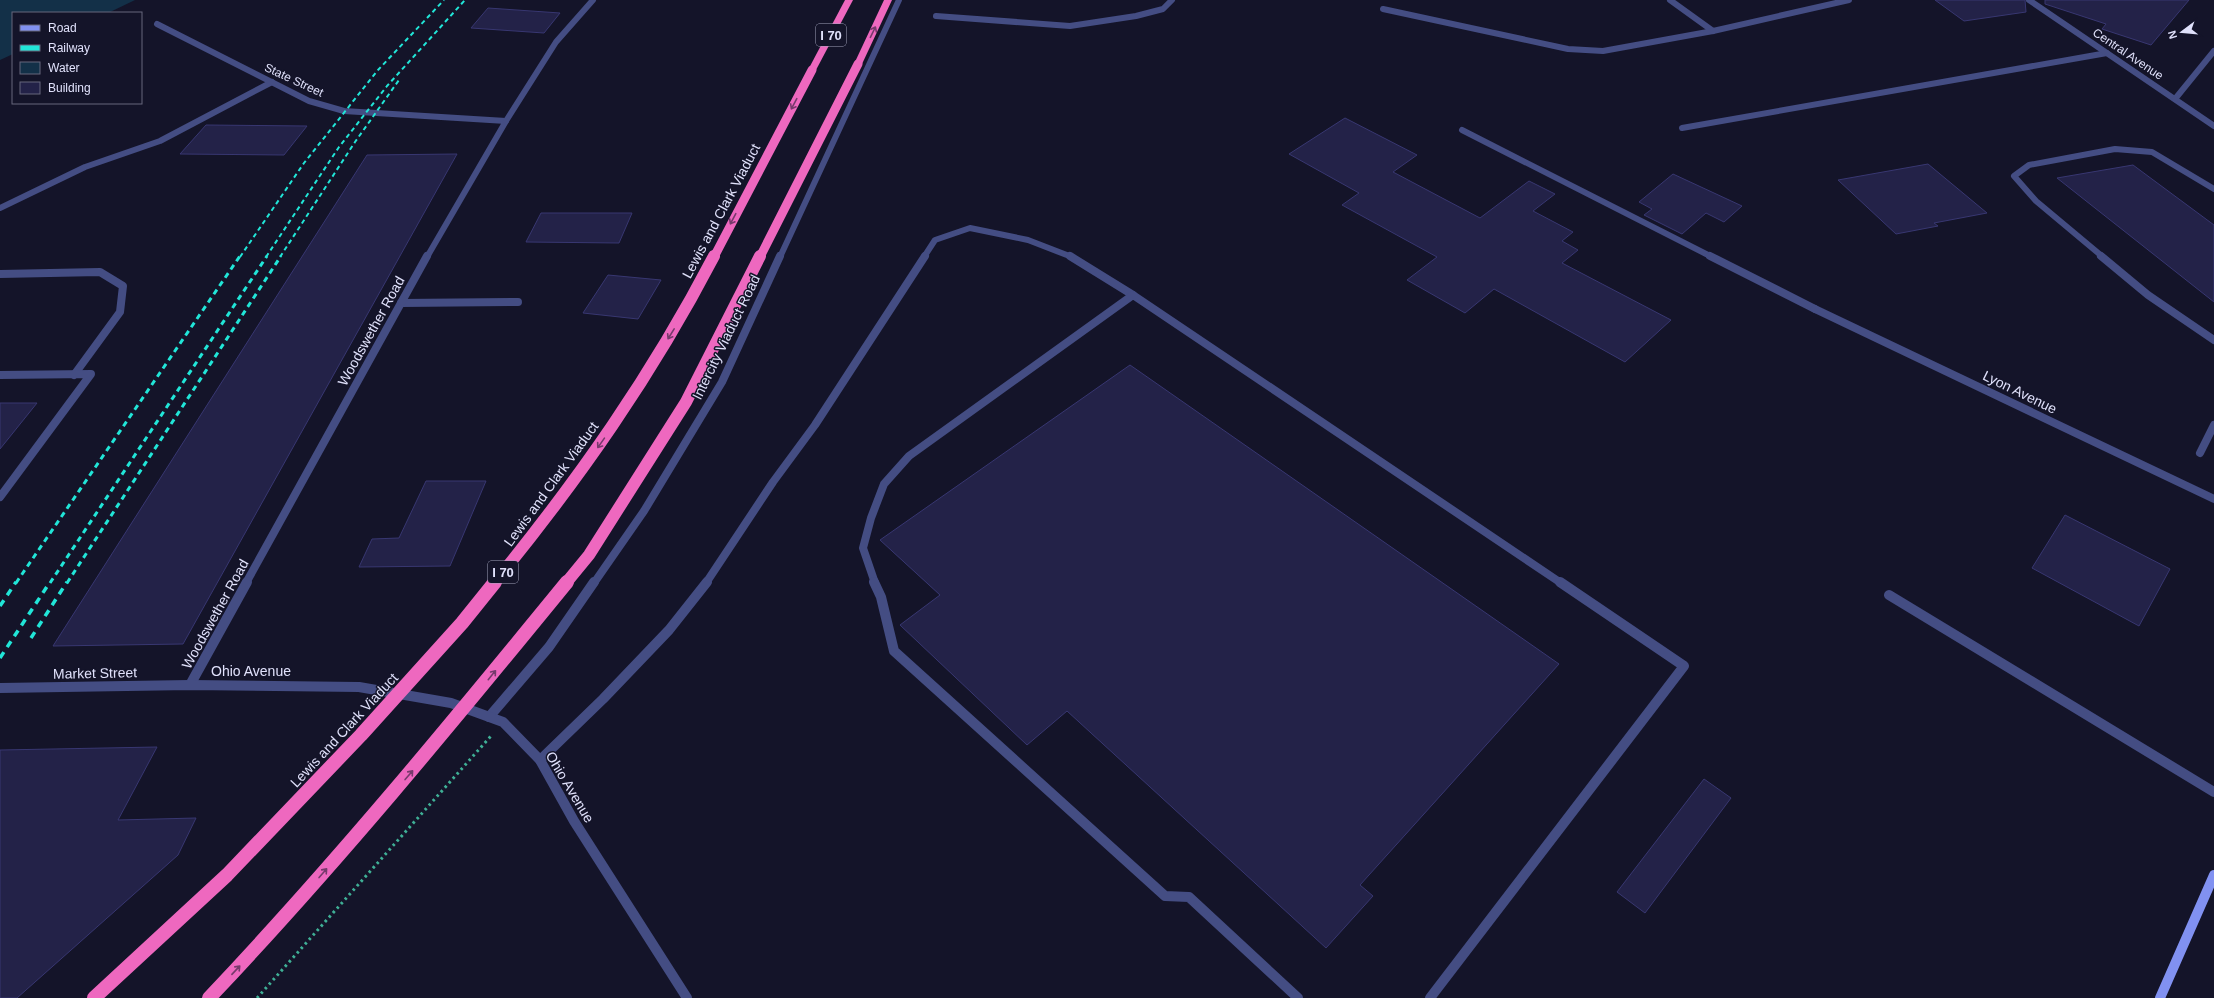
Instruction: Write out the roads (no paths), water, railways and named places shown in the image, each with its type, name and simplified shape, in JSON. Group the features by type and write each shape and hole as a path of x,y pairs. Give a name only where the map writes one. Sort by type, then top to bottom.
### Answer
{"highway":[{"name":"Lewis and Clark Viaduct","path":"94,998 227,875 361,735 462,623 552,512 622,412 682,317 849,0"},
{"name":"I 70","path":"209,998 282,921 433,747 589,555 686,402 888,0"}],"main road":[{"path":"2160,998 2214,876"}],"street":[{"name":"Woodswether Road","path":"190,685 448,217 556,42 592,0"},
{"name":"Intercity Viaduct Road","path":"489,717 549,647 563,628 644,511 722,382 899,0"},
{"path":"936,16 1070,26 1136,16 1163,9 1172,0"},
{"path":"1670,0 1713,31"},
{"path":"1383,9 1568,49 1603,51 1713,31 1849,0"},
{"name":"Central Avenue","path":"2029,0 2214,126"},
{"name":"State Street","path":"157,24 309,102 344,111 506,121"},
{"path":"2175,99 2214,51"},
{"path":"1682,128 2107,53"},
{"path":"0,208 85,167 160,141 272,82"},
{"name":"Lyon Avenue","path":"1462,130 1815,309 2214,499"},
{"path":"2214,189 2152,152 2115,149 2029,165 2014,176 2036,201 2148,295 2214,340"},
{"path":"540,760 603,699 668,630 714,573 773,482 815,425 935,240 954,232 970,228 1028,240 1058,250 1078,260 1133,295 1684,666 1430,998"},
{"path":"0,274 100,272 123,286 120,312 74,375"},
{"path":"1133,295 909,456 884,484 871,518 863,548 871,575 881,597 894,651 1165,896 1189,897 1298,998"},
{"path":"401,304 518,302"},
{"path":"0,375 91,374 0,496"},
{"path":"2200,453 2214,425"},
{"path":"1889,595 2214,792"},
{"name":"Ohio Avenue","path":"190,685 359,687 451,703 503,722 540,760 574,821 687,998"},
{"name":"Market Street","path":"0,688 190,685"}],"water":[{"path":"0,0 135,0 110,12 12,12 12,54 0,60"}],"railway":[{"path":"240,257 304,163 378,70 444,0"},
{"path":"266,257 339,147 387,86 465,0"},
{"path":"280,257 355,142 399,80"},
{"path":"16,583 240,256"},
{"path":"50,583 267,256"},
{"path":"67,583 281,256"},
{"path":"0,606 16,582"},
{"path":"0,658 50,582"},
{"path":"31,638 67,582"}]}
